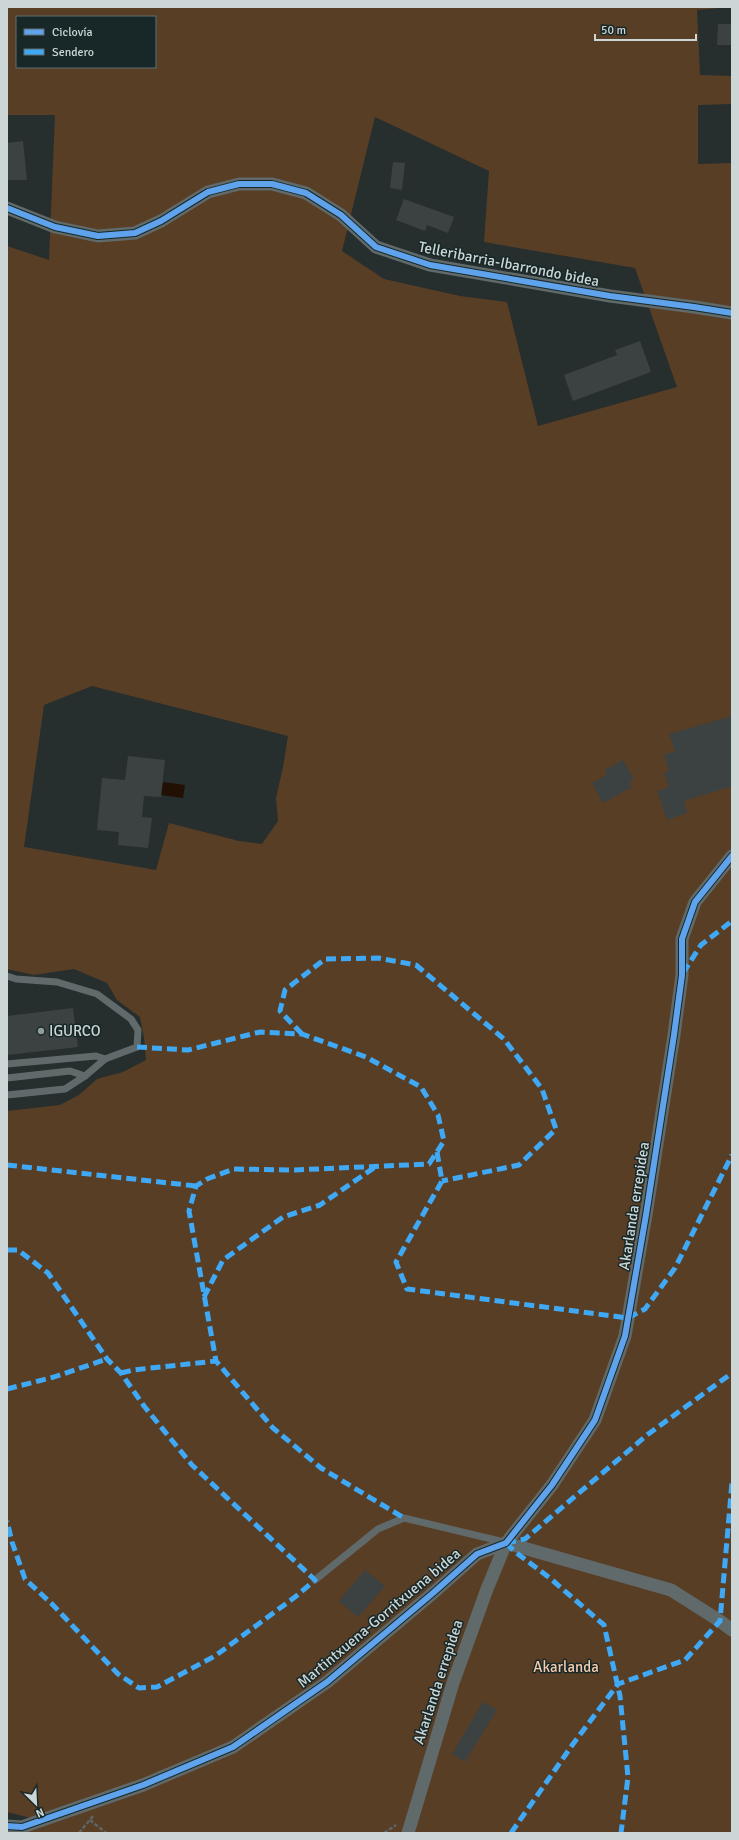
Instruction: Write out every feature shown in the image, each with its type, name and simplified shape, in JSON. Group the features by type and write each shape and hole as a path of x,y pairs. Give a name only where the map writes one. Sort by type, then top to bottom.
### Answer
{"street":[{"name":"Telleribarria-Ibarrondo bidea","path":"7,208 54,227 98,236 136,233 161,221 208,192 239,184 272,184 306,193 341,215 376,247 430,265 610,296 732,313"},
{"name":"Akarlanda errepidea","path":"408,1833 453,1683 506,1542 552,1485 595,1420 625,1336 646,1215 674,1035 682,975 682,939 695,902 732,856"},
{"path":"506,1542 671,1590 732,1630"},
{"name":"Martintxuena-Gorritxuena bidea","path":"7,1826 22,1828 143,1785 233,1747 327,1682 477,1554 506,1542"}],"lane":[{"path":"7,976 16,979 57,982 97,994 131,1020 138,1030 137,1047 105,1059 85,1076 65,1089 7,1095"},
{"path":"7,1064 96,1056 105,1059"},
{"path":"7,1078 70,1071 85,1076"},
{"path":"315,1580 378,1529 404,1518 506,1542"}],"path":[{"path":"90,1820 106,1833"}],"green space":[{"name":"Akarlanda","path":"7,7 732,7 697,10 700,75 732,76 732,104 698,105 698,164 732,163 732,1833 7,1833 7,1831 31,1818 7,1812 7,1111 60,1105 79,1095 97,1079 123,1072 146,1060 140,1017 117,1000 107,983 74,969 34,975 7,969 7,246 49,260 55,115 7,115","holes":["375,117 489,171 484,242 635,268 677,387 538,426 507,302 460,296 384,279 342,251","92,686 288,736 276,798 278,821 262,844 239,841 169,823 156,870 24,847 44,705"]}],"shaded area":[{"path":"163,782 185,785 183,798 161,795"}],"building":[{"path":"718,24 732,24 732,45 717,45"},
{"path":"23,141 27,180 7,180 7,143"},
{"path":"393,162 405,163 402,190 390,188"},
{"path":"404,199 454,217 448,233 427,225 425,231 396,220"},
{"path":"640,341 651,372 573,401 564,375 617,355 615,350"},
{"path":"732,716 732,786 684,801 687,813 667,820 657,791 669,787 664,773 669,770 664,755 675,751 669,734"},
{"path":"128,756 165,760 161,797 144,796 142,817 152,818 148,848 118,845 119,832 97,830 102,778 125,780"},
{"path":"623,760 634,779 629,782 632,787 603,803 592,783 607,775 604,770"},
{"name":"IGURCO","path":"73,1008 78,1047 7,1055 7,1016"},
{"path":"365,1570 385,1586 358,1617 339,1601"},
{"path":"483,1702 497,1710 465,1762 452,1754"}],"marked path":[{"path":"683,973 701,945 732,921"},
{"path":"302,1034 280,1011 285,990 325,959 378,958 416,965 504,1039 542,1089 556,1129 519,1165 442,1181"},
{"path":"137,1047 188,1050 260,1032 302,1034 366,1057 421,1087 438,1115 444,1141 429,1164 295,1170 234,1169 207,1179 196,1186 189,1211 216,1361 273,1428 321,1468 404,1518"},
{"path":"437,1152 442,1181 396,1262 407,1289 628,1318 645,1309 675,1268 732,1155"},
{"path":"7,1165 196,1186"},
{"path":"204,1297 223,1260 283,1217 320,1205 375,1167"},
{"path":"7,1250 18,1250 48,1273 107,1359 121,1373 144,1406 192,1465 315,1580 295,1597 215,1656 157,1687 139,1688 118,1674 52,1604 25,1579 12,1542 7,1521"},
{"path":"7,1389 54,1377 107,1359"},
{"path":"121,1373 133,1370 216,1361"},
{"path":"506,1543 525,1539 647,1435 732,1373"},
{"path":"511,1833 573,1744 618,1684 685,1660 720,1621 732,1482"},
{"path":"506,1543 514,1551 551,1579 604,1625 620,1696 628,1777 621,1833"}],"cycle path":[{"path":"7,208 55,227 98,236 135,233 161,221 208,192 239,184 272,184 306,193 341,215 376,247 430,265 610,296 732,313"},
{"path":"7,1826 22,1827 143,1785 233,1747 327,1682 477,1554 506,1543 552,1485 595,1420 625,1336 646,1215 674,1035 682,975 682,939 695,902 732,856"}],"place":[{"name":"IGURCO","path":"41,1031"}]}
